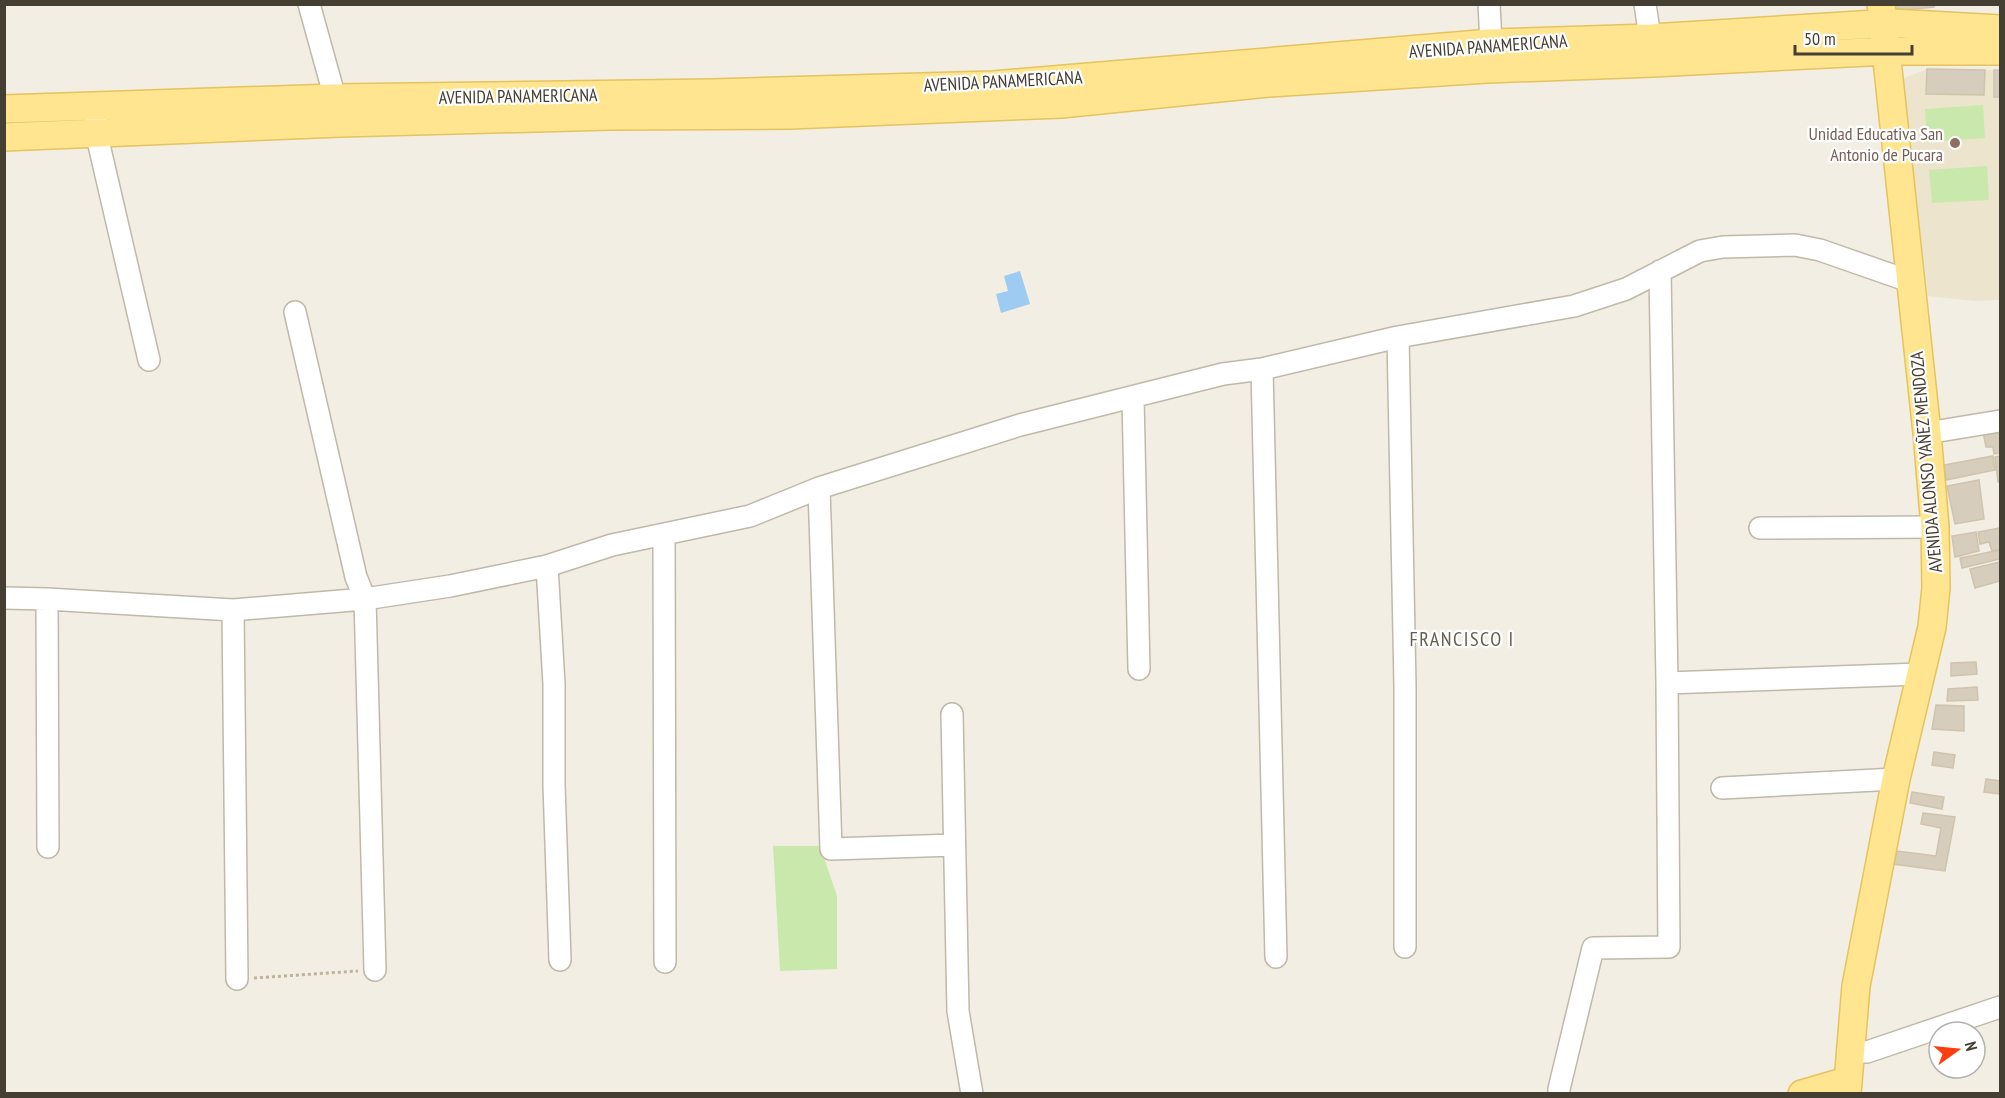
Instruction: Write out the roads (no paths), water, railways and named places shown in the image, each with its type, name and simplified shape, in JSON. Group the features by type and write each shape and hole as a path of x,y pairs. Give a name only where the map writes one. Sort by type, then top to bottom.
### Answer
{"main road":[{"name":"AVENIDA PANAMERICANA","path":"1438,60 1491,43 1652,51 1882,14 2001,28"},
{"name":"AVENIDA ALONSO YAÑEZ MENDOZA","path":"1847,1087 1856,986 1896,779 1932,627 1935,598 1935,527 1927,433 1882,14"},
{"name":"AVENIDA PANAMERICANA","path":"4,108 95,105 254,113 789,103 1061,104 1164,82 1438,60 1652,51 2001,51"},
{"name":"AVENIDA PANAMERICANA","path":"4,136 96,132 254,113 334,98 503,108"},
{"path":"1802,1094 1847,1087"}],"street":[{"path":"309,4 334,98"},
{"path":"1489,4 1491,43"},
{"path":"1645,4 1652,51"},
{"path":"95,105 96,132 149,360"},
{"path":"4,598 233,610 365,599 450,586 547,566 612,545 750,516 819,488 1020,426 1223,374 1262,369 1398,337 1574,306 1626,289 1700,251 1723,247 1795,244 1821,250 1910,282"},
{"path":"1559,1094 1593,948 1669,947 1660,271"},
{"path":"295,312 356,577 365,599 375,970"},
{"path":"1398,337 1405,685 1405,947"},
{"path":"1262,369 1276,957"},
{"path":"1132,398 1139,669"},
{"path":"1927,433 2001,421"},
{"path":"819,488 831,849 954,845"},
{"path":"1760,528 1935,527"},
{"path":"664,534 665,962"},
{"path":"547,566 554,684 554,785 560,960"},
{"path":"47,599 48,847"},
{"path":"233,610 237,979"},
{"path":"1667,683 1920,674"},
{"path":"952,714 958,1011 972,1094"},
{"path":"1722,788 1896,779"},
{"path":"1850,1052 1867,1052 2001,1007"}],"water":[{"path":"1020,271 1030,304 1001,313 996,294 1008,291 1004,276"}],"place":[{"name":"Unidad Educativa San Antonio de Pucara","path":"1955,143"}],"district":[{"name":"FRANCISCO I","path":"1462,639"}]}
